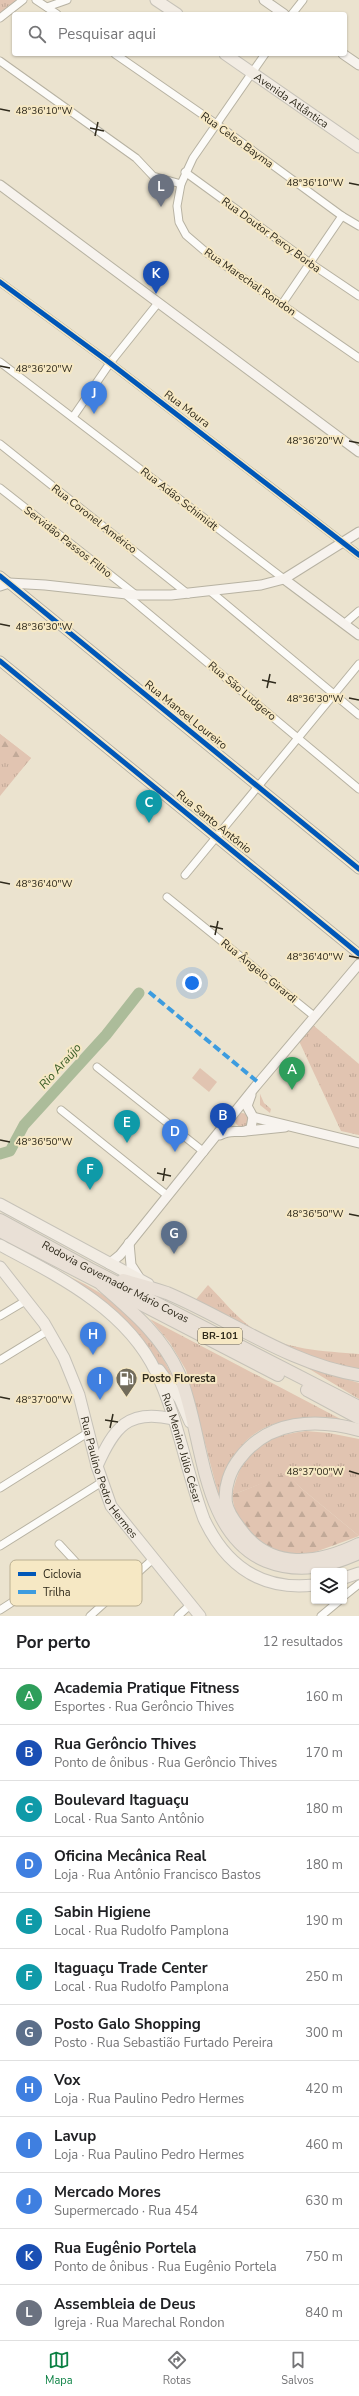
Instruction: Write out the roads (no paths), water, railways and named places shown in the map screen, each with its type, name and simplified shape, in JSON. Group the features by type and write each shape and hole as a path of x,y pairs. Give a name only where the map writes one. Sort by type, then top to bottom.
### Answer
{"highway":[{"name":"Rodovia Governador Mário Covas","path":"0,1220 90,1269 354,1405"},
{"name":"Rodovia Governador Mário Covas","path":"0,1231 102,1286 359,1418"},
{"path":"90,1269 166,1293 254,1337 318,1366 359,1376"},
{"path":"102,1286 131,1310 154,1336 171,1359 186,1396 195,1432 221,1518 230,1535 246,1550 276,1565 294,1569 314,1568 337,1563 359,1553"},
{"path":"254,1337 354,1405"},
{"path":"359,1430 318,1423 296,1424 277,1428 246,1449 236,1463 229,1477 226,1490 226,1504 231,1518 256,1546 271,1554 302,1562 325,1557 359,1544"}],"main road":[{"path":"146,0 163,12"},
{"path":"156,0 173,12"},
{"name":"Avenida Atlântica","path":"228,56 253,70 298,101 359,147"},
{"name":"Avenida Atlântica","path":"237,56 253,70"},
{"name":"Avenida Atlântica","path":"298,101 359,139"},
{"path":"0,1204 109,1264 166,1293"},
{"name":"Rua Menino Júlio César","path":"0,1246 74,1287 95,1302 122,1325 147,1355 159,1380 173,1419 197,1502 218,1546 237,1565 265,1580 284,1584 311,1585"},
{"name":"Rua Paulino Pedro Hermes","path":"0,1267 49,1330 70,1371 89,1432 102,1482 115,1513 200,1616"},
{"path":"147,1355 171,1386 195,1432"},
{"path":"97,1466 110,1438 125,1423 138,1417 156,1416 173,1419"},
{"path":"92,1444 110,1438"},
{"path":"347,1577 359,1573"}],"street":[{"path":"0,18 23,0"},
{"path":"36,0 54,12"},
{"path":"46,7 67,0"},
{"path":"264,0 281,12"},
{"path":"293,12 302,0"},
{"name":"Rua Celso Bayma","path":"118,56 216,124 342,216 359,226"},
{"name":"Rua Marechal Rondon","path":"263,56 185,172 181,184 178,216 186,235 208,253 359,358"},
{"path":"346,56 359,65"},
{"path":"0,61 131,154 153,176 181,184"},
{"name":"Rua Doutor Percy Borba","path":"185,172 310,263 359,296"},
{"path":"0,185 358,450"},
{"path":"282,304 342,216"},
{"name":"Rua Moura","path":"0,282 110,364 359,555"},
{"path":"73,417 110,364 158,303"},
{"name":"Rua Adão Schimidt","path":"0,362 359,635"},
{"name":"Rua Coronel Américo","path":"0,444 188,594"},
{"name":"Servidão Passos Filho","path":"0,488 136,595"},
{"path":"4,585 45,585 136,595 188,594 261,585 284,579 359,532"},
{"name":"Rua Manoel Loureiro","path":"0,576 4,585 359,869"},
{"path":"210,591 359,715"},
{"name":"Rua São Ludgero","path":"125,594 359,789"},
{"path":"344,624 359,611"},
{"name":"Rua Santo Antônio","path":"0,661 359,954"},
{"path":"185,875 359,664"},
{"name":"Rua Ângelo Girardi","path":"166,897 314,1016"},
{"path":"109,1264 120,1255 255,1087 359,964"},
{"path":"97,1066 204,1152"},
{"path":"242,1131 253,1124 249,1101 255,1087"},
{"path":"242,1131 232,1125 234,1114 241,1109 251,1114 290,1127 359,1143"},
{"path":"61,1110 168,1196"},
{"path":"215,1138 228,1130 242,1131 290,1127"},
{"path":"129,1244 131,1265 143,1281"},
{"path":"120,1255 121,1265 126,1273"},
{"path":"0,1316 27,1300"},
{"path":"0,1360 49,1330"},
{"path":"0,1488 89,1432"},
{"path":"0,1546 102,1482"},
{"path":"59,1544 73,1560"},
{"path":"142,1569 153,1559"},
{"path":"347,1594 359,1584"},
{"path":"0,1610 10,1604"},
{"path":"178,1616 191,1604"},
{"path":"321,1616 335,1604"},
{"path":"90,1616 101,1606"}],"waterway":[{"name":"Rio Araújo","path":"0,1154 10,1151 24,1125 106,1035 139,993"}],"place":[{"name":"Assembleia de Deus","path":"161,207"},
{"name":"Rua Eugênio Portela","path":"156,294"},
{"name":"Mercado Mores","path":"94,414"},
{"name":"Boulevard Itaguaçu","path":"149,823"},
{"name":"Academia Pratique Fitness","path":"292,1090"},
{"name":"Rua Gerôncio Thives","path":"223,1136"},
{"name":"Sabin Higiene","path":"127,1143"},
{"name":"Oficina Mecânica Real","path":"175,1152"},
{"name":"Itaguaçu Trade Center","path":"90,1190"},
{"name":"Posto Galo Shopping","path":"174,1254"},
{"name":"Vox","path":"93,1355"},
{"name":"Posto Floresta","path":"127,1398"},
{"name":"Lavup","path":"100,1400"}]}
